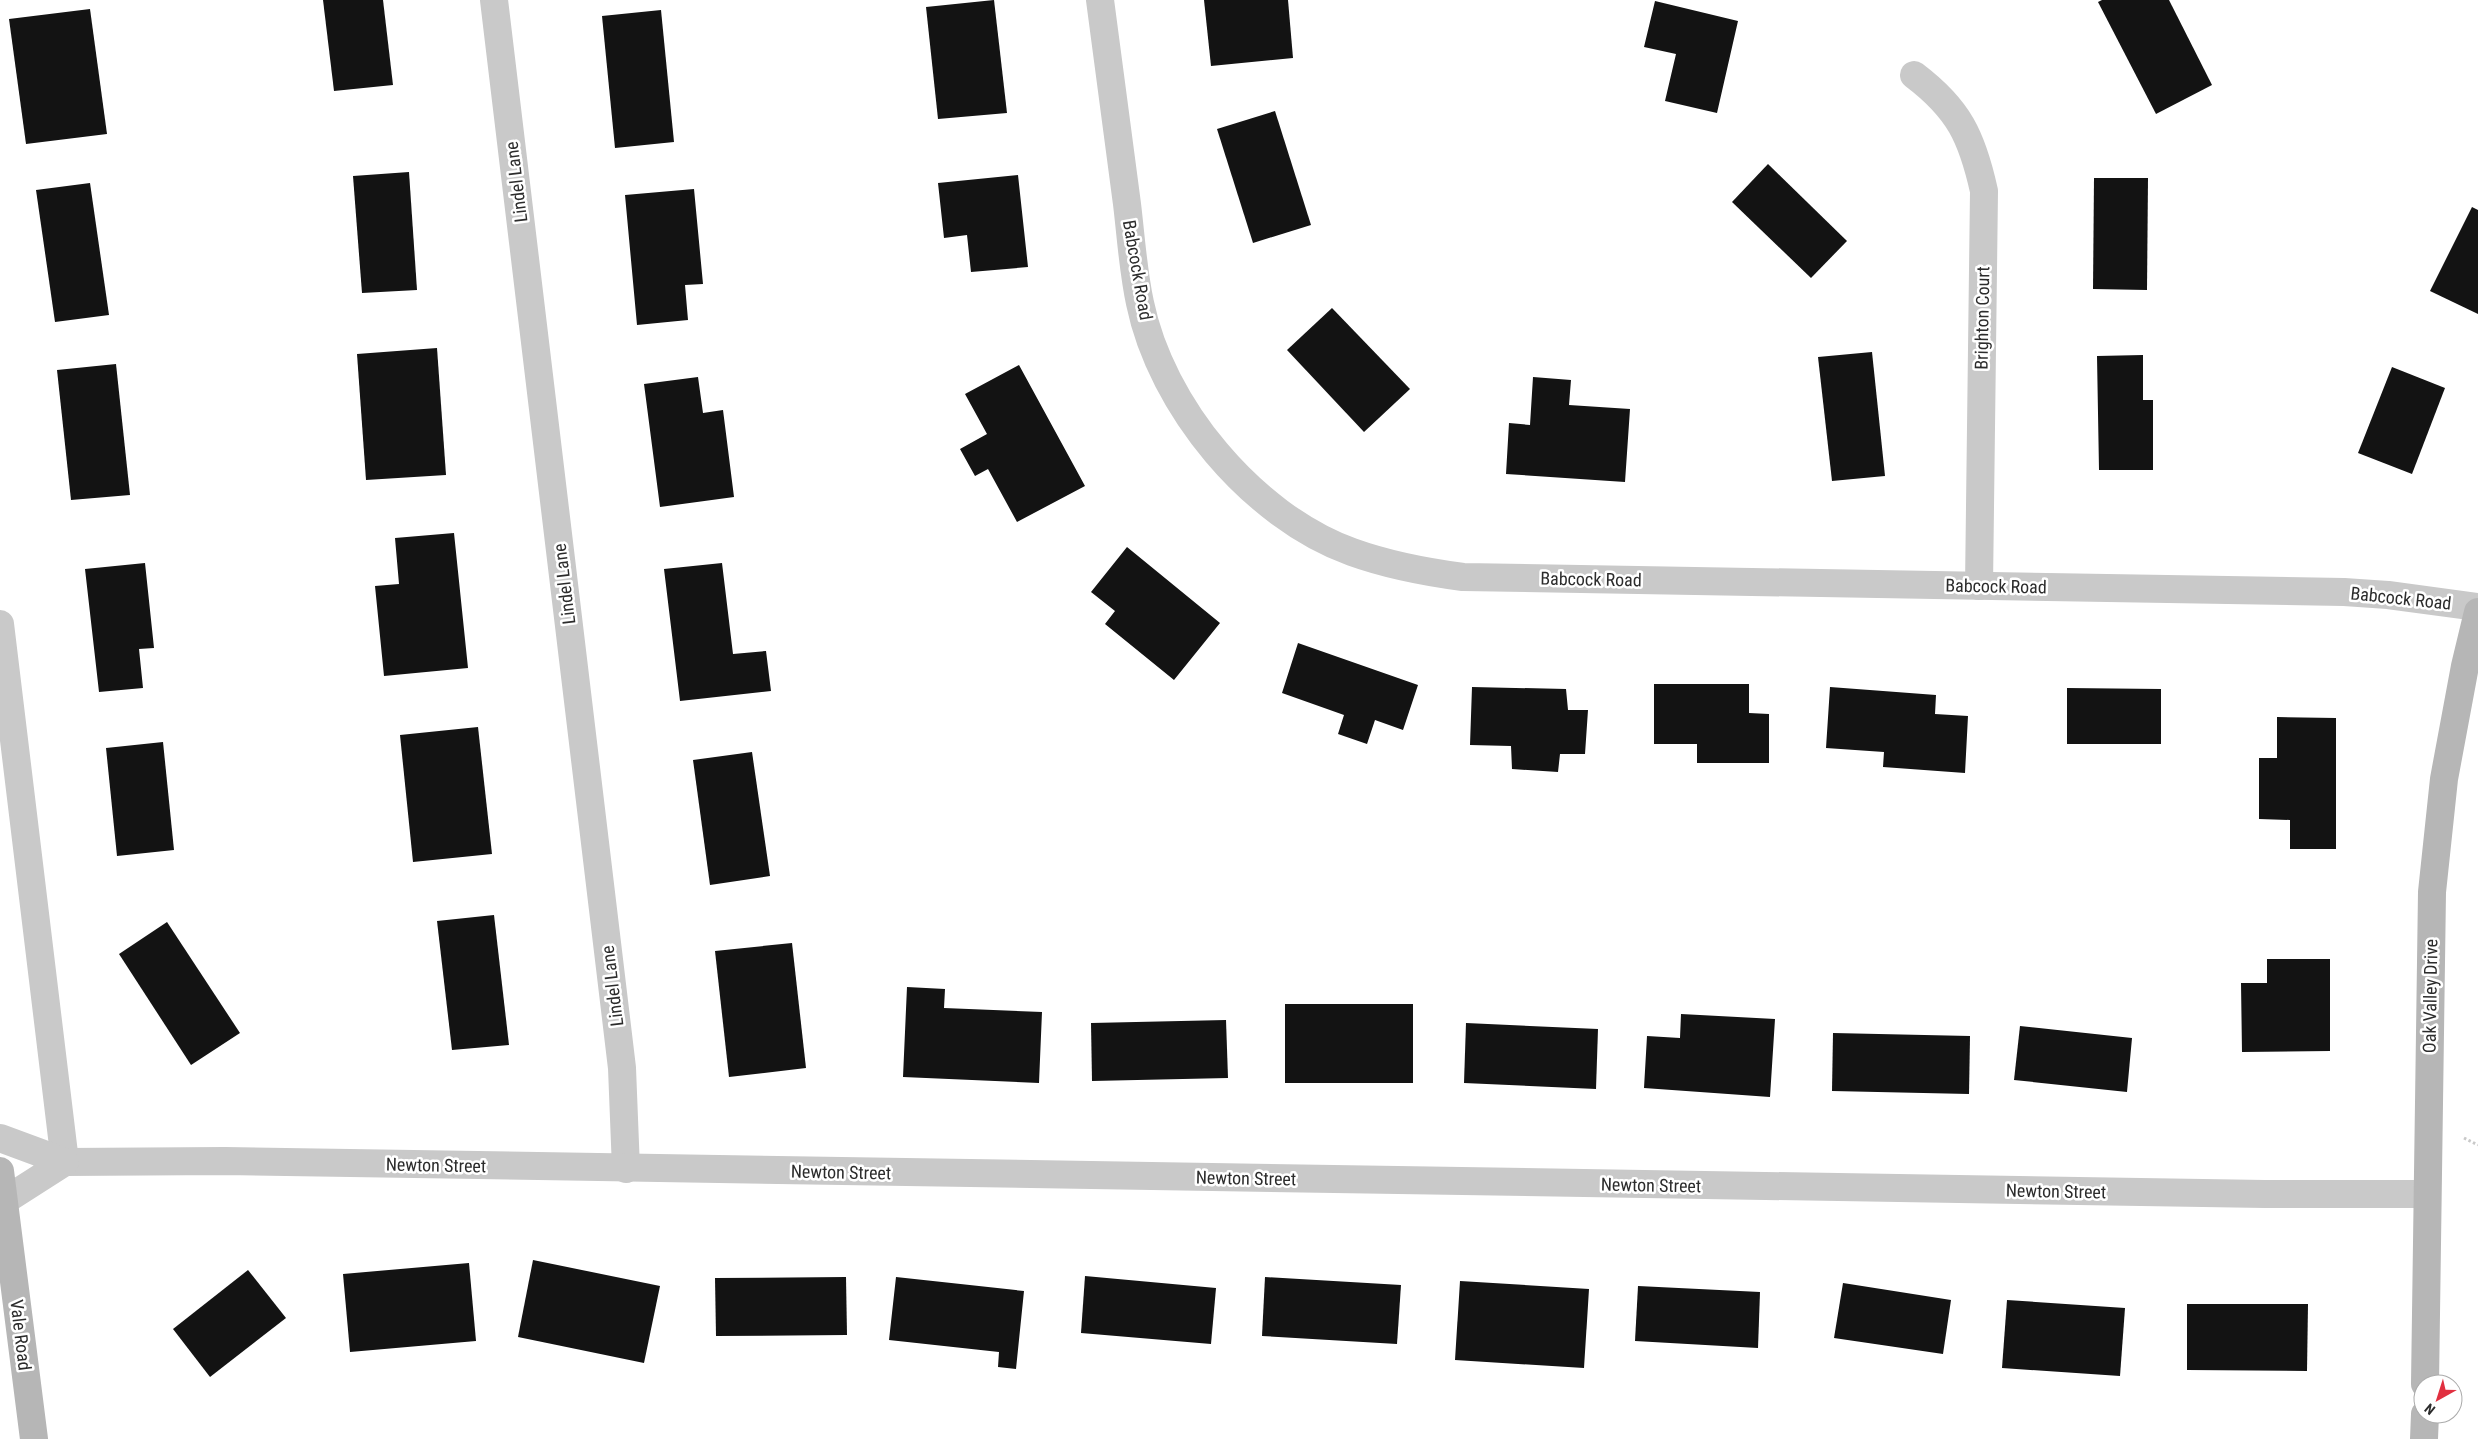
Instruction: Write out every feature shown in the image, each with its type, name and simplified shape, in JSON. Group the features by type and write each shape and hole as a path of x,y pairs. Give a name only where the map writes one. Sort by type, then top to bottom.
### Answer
{"street":[{"name":"Lindel Lane","path":"494,0 622,1068 626,1169"},
{"name":"Babcock Road","path":"1100,0 1140,304 1158,359 1183,409 1213,451 1253,491 1296,524 1358,554 1407,570 1463,577 2344,592 2388,595 2478,607"},
{"name":"Brighton Court","path":"1914,75 1931,88 1958,118 1975,153 1984,191 1979,586"},
{"name":"Oak Valley Drive","path":"2425,1374 2432,892 2444,779 2465,666 2478,612"},
{"path":"0,624 65,1162 4,1202"},
{"name":"Newton Street","path":"0,1138 65,1162 225,1161 2245,1194 2427,1194"},
{"name":"Vale Road","path":"0,1171 34,1439"},
{"path":"2424,1439 2425,1424"}],"building":[{"path":"323,0 383,0 393,85 334,91"},
{"path":"994,0 1007,113 938,119 926,7"},
{"path":"1204,0 1288,0 1293,58 1211,66"},
{"path":"2102,0 2169,0 2212,85 2156,114 2098,2"},
{"path":"1655,1 1738,21 1717,113 1665,101 1676,54 1644,47"},
{"path":"90,9 107,134 26,144 9,19"},
{"path":"661,10 674,142 615,148 602,16"},
{"path":"1275,111 1311,225 1253,243 1217,129"},
{"path":"1768,164 1847,241 1811,278 1732,202"},
{"path":"409,172 417,290 362,293 353,176"},
{"path":"1018,175 1028,267 971,272 967,235 944,238 938,183"},
{"path":"2094,178 2148,178 2147,290 2093,289"},
{"path":"90,183 109,315 55,322 36,190"},
{"path":"694,189 703,284 685,285 688,320 637,325 625,195"},
{"path":"2472,207 2478,210 2478,314 2430,291"},
{"path":"1332,308 1410,389 1364,432 1287,350"},
{"path":"437,348 446,475 366,480 357,354"},
{"path":"1872,352 1885,476 1832,481 1818,357"},
{"path":"2143,355 2143,400 2153,400 2153,470 2099,470 2097,356"},
{"path":"116,364 130,495 71,500 57,370"},
{"path":"1019,365 1085,486 1017,522 988,469 975,476 960,449 987,434 965,394"},
{"path":"2392,367 2445,388 2412,474 2358,453"},
{"path":"698,377 703,413 723,410 734,497 660,507 644,384"},
{"path":"1533,377 1571,380 1569,405 1630,409 1625,482 1506,474 1509,423 1530,425"},
{"path":"454,533 468,668 384,676 375,586 399,584 395,538"},
{"path":"1127,547 1220,623 1174,680 1105,624 1115,611 1091,592"},
{"path":"145,563 154,648 139,649 143,688 99,692 85,569"},
{"path":"722,563 733,654 766,651 771,691 680,701 664,569"},
{"path":"1298,643 1418,685 1403,730 1375,720 1367,744 1338,734 1344,715 1282,693"},
{"path":"1654,684 1749,684 1749,713 1769,714 1769,763 1697,763 1697,744 1654,744"},
{"path":"1472,687 1566,689 1568,710 1588,710 1585,754 1560,754 1558,772 1512,769 1511,746 1470,745"},
{"path":"1830,687 1936,695 1935,714 1968,716 1965,773 1883,767 1884,752 1826,748"},
{"path":"2067,688 2161,689 2161,744 2067,744"},
{"path":"2277,717 2336,718 2336,849 2290,849 2290,820 2259,819 2259,758 2277,758"},
{"path":"478,727 492,854 413,862 400,735"},
{"path":"163,742 174,850 117,856 106,748"},
{"path":"752,752 770,876 710,885 693,760"},
{"path":"494,915 509,1045 452,1050 437,921"},
{"path":"167,922 240,1033 191,1065 119,954"},
{"path":"792,943 806,1068 729,1077 715,951"},
{"path":"2267,959 2330,959 2330,1051 2242,1052 2241,983 2267,983"},
{"path":"907,987 945,989 944,1008 1042,1012 1039,1083 903,1077"},
{"path":"1285,1004 1413,1004 1413,1083 1285,1083"},
{"path":"1681,1014 1775,1019 1770,1097 1644,1088 1647,1036 1680,1038"},
{"path":"1226,1020 1228,1078 1092,1081 1091,1023"},
{"path":"1466,1023 1598,1029 1596,1089 1464,1083"},
{"path":"2020,1026 2132,1038 2127,1092 2014,1080"},
{"path":"1833,1033 1970,1036 1969,1094 1832,1091"},
{"path":"533,1260 660,1286 644,1363 518,1337"},
{"path":"469,1263 476,1341 350,1352 343,1274"},
{"path":"248,1270 286,1318 210,1377 173,1329"},
{"path":"1085,1276 1216,1288 1211,1344 1081,1333"},
{"path":"846,1277 847,1335 716,1336 715,1278"},
{"path":"896,1277 1024,1291 1016,1369 998,1367 999,1352 889,1340"},
{"path":"1265,1277 1401,1285 1397,1344 1262,1336"},
{"path":"1460,1281 1589,1289 1584,1368 1455,1360"},
{"path":"1843,1283 1951,1300 1943,1354 1834,1338"},
{"path":"1638,1286 1760,1292 1758,1348 1635,1341"},
{"path":"2007,1300 2125,1308 2120,1376 2002,1368"},
{"path":"2187,1304 2308,1304 2307,1371 2187,1370"}]}
